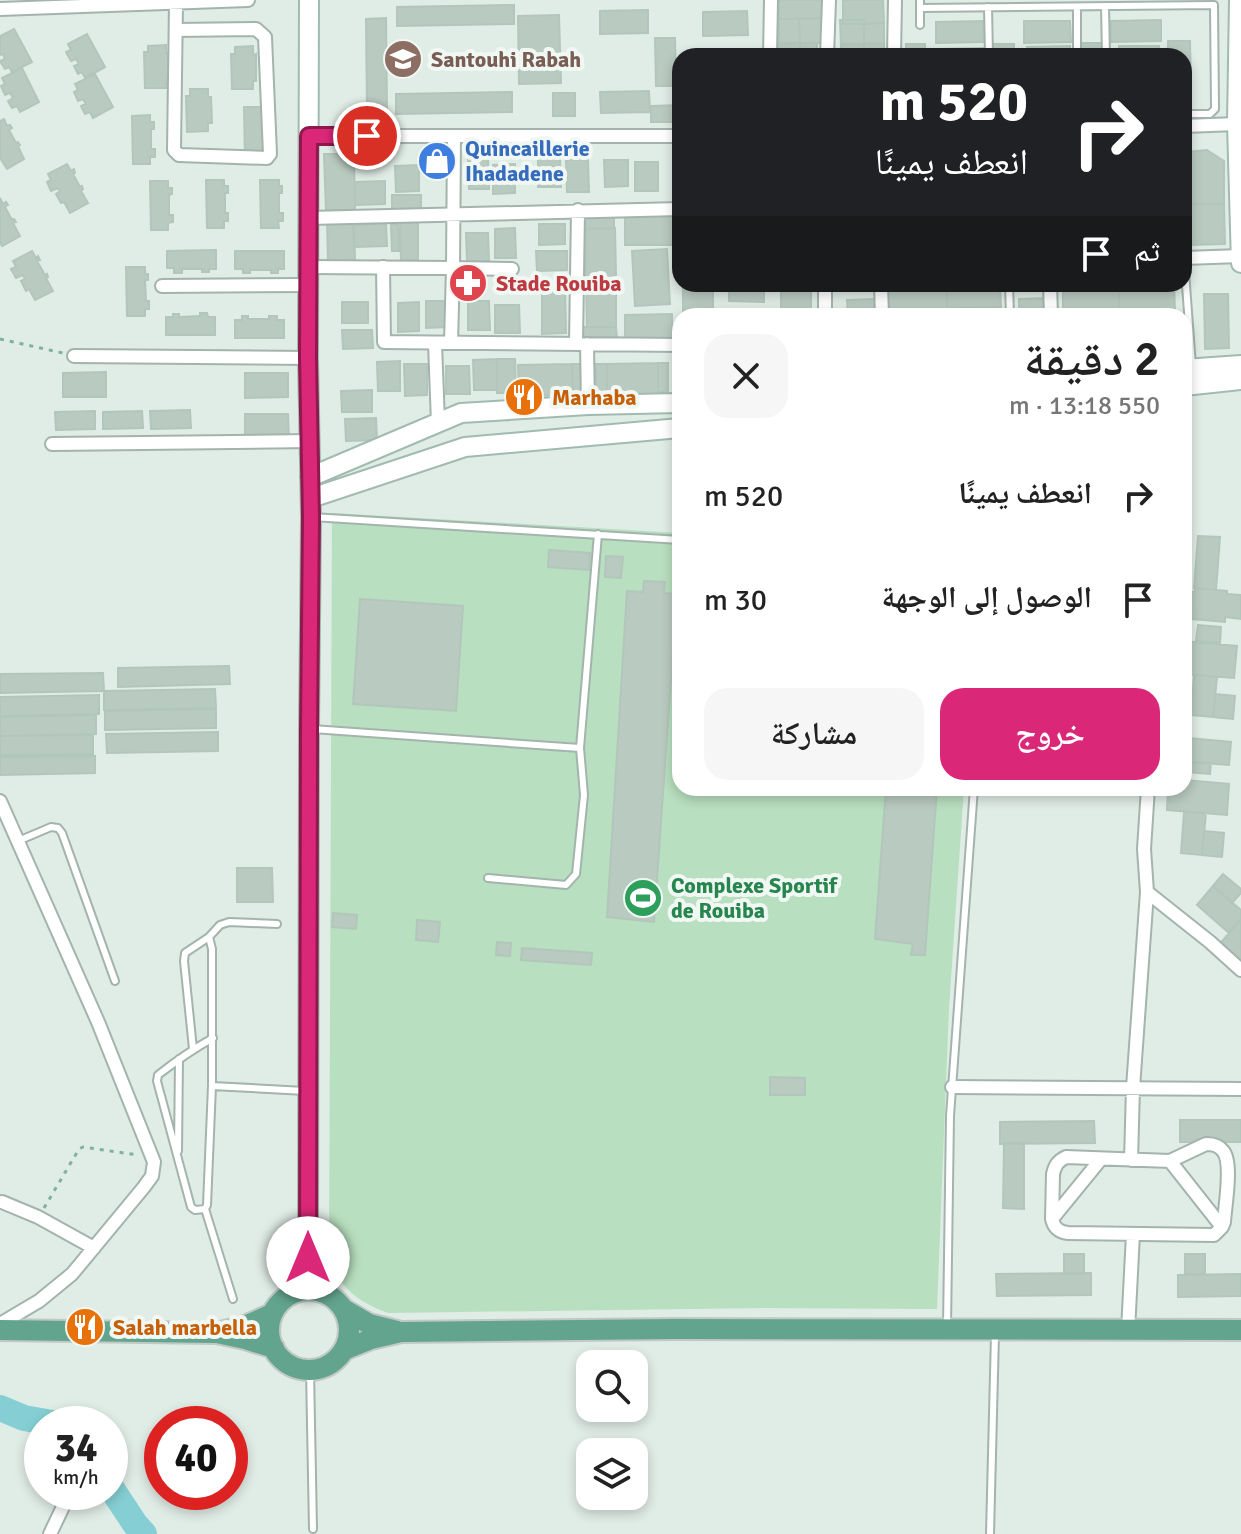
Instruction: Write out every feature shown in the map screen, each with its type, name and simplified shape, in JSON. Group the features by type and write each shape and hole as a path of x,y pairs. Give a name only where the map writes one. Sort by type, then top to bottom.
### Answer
{"main road":[{"path":"344,1350 350,1330 345,1310 323,1292 309,1289 295,1292 286,1297 272,1314 270,1337 280,1357 289,1364 310,1370 329,1364 344,1350 401,1332 1241,1330"},
{"path":"345,1310 369,1324 401,1332"},
{"path":"217,1333 245,1326 272,1314"},
{"path":"0,1327 217,1333 274,1348"}],"street":[{"path":"0,9 248,0"},
{"path":"309,0 308,358 311,508 308,1258 323,1292"},
{"path":"770,48 771,0"},
{"path":"827,48 829,0"},
{"path":"894,48 895,0"},
{"path":"1239,0 1237,124 1241,263"},
{"path":"176,3 174,150 179,155 267,158 270,154 265,37 256,29 176,30"},
{"path":"1192,126 1237,124"},
{"path":"309,136 672,136"},
{"path":"451,343 454,136"},
{"path":"309,218 672,209"},
{"path":"578,210 581,344 588,405"},
{"path":"1192,258 1241,256"},
{"path":"383,267 384,342 672,345"},
{"path":"162,286 308,276 383,267 512,269"},
{"path":"435,343 438,423"},
{"path":"74,356 308,358"},
{"path":"1192,369 1241,365"},
{"path":"1192,385 1241,380"},
{"path":"310,477 461,413 672,403"},
{"path":"311,508 465,447 672,429"},
{"path":"52,444 311,441"},
{"path":"1131,1160 1147,892 1144,849 1147,796"},
{"path":"0,801 98,1022 154,1162 152,1176 72,1274 0,1327"},
{"path":"1147,892 1241,970"},
{"path":"952,1087 1241,1089"},
{"path":"1206,1144 1219,1147 1228,1165 1222,1227 1209,1236 1063,1232 1057,1229 1052,1219 1055,1166 1066,1157 1101,1159 1170,1161 1206,1144"},
{"path":"1052,1219 1101,1159"},
{"path":"1170,1161 1222,1227"},
{"path":"1,1200 94,1248"},
{"path":"1128,1331 1133,1234"},
{"path":"295,1292 308,1258"},
{"path":"50,1534 61,1510"}],"lane":[{"path":"920,25 920,4 988,7 1214,5 1215,109 1210,114 1192,114"},
{"path":"1105,6 1106,48"},
{"path":"988,7 989,48"},
{"path":"1077,7 1077,48"},
{"path":"311,508 672,539"},
{"path":"488,878 566,885 576,874 584,795 580,748 598,534"},
{"path":"309,729 580,748"},
{"path":"947,1330 949,1145 973,796"},
{"path":"18,841 51,827 58,828 62,833 115,981"},
{"path":"193,1049 185,953 209,937 220,925 229,922 277,924"},
{"path":"209,937 212,949 213,1038 205,1209 233,1299"},
{"path":"205,1209 195,1210 191,1207 157,1081 158,1075 213,1038"},
{"path":"178,1159 179,1059"},
{"path":"212,1086 308,1091"},
{"path":"990,1534 995,1330"},
{"path":"310,1370 313,1529"}],"path":[{"path":"0,339 74,356"},
{"path":"38,1217 79,1149 83,1147 153,1158"}],"green space":[{"name":"Complexe Sportif de Rouiba","path":"332,513 672,533 672,796 963,796 949,1008 937,1309 388,1313 361,1300 341,1282 329,1264"}],"building":[{"path":"779,0 822,0 822,18 779,19"},
{"path":"843,0 883,0 884,23 843,24"},
{"path":"514,5 514,24 397,26 397,7"},
{"path":"648,10 648,33 600,34 600,11"},
{"path":"747,11 748,35 703,36 703,12"},
{"path":"559,15 561,83 519,84 518,16"},
{"path":"386,18 387,111 367,111 366,19"},
{"path":"822,18 822,43 800,43 799,19"},
{"path":"779,19 799,19 800,43 779,44"},
{"path":"840,20 864,20 864,44 841,45"},
{"path":"1161,20 1161,41 1111,42 1111,21"},
{"path":"983,21 984,42 936,43 936,22"},
{"path":"1024,21 1070,21 1071,42 1024,43"},
{"path":"884,23 884,44 864,44 864,24"},
{"path":"14,29 32,62 12,72 9,67 5,69 0,61 5,59 3,54 0,55 0,36"},
{"path":"87,34 105,67 85,78 82,72 78,74 74,66 79,64 76,59 71,61 66,52 71,50 68,44"},
{"path":"655,38 675,38 672,86 656,86"},
{"path":"1168,41 1190,41 1190,48 1168,48"},
{"path":"779,43 800,43 800,48 779,48"},
{"path":"800,43 817,43 817,48 800,48"},
{"path":"1081,43 1102,43 1102,48 1081,48"},
{"path":"841,44 864,44 864,48 841,48"},
{"path":"864,44 884,44 884,48 864,48"},
{"path":"906,44 925,44 925,48 906,48"},
{"path":"992,44 1014,44 1014,48 992,48"},
{"path":"166,45 169,80 166,80 166,88 145,88 144,52 148,52 148,46"},
{"path":"253,46 256,81 253,81 253,89 232,89 231,54 235,54 235,47"},
{"path":"1070,46 1070,48 1027,48"},
{"path":"1119,46 1159,46 1159,48"},
{"path":"22,68 39,102 20,112 17,106 12,108 8,101 13,98 10,93 5,95 1,86 5,84 2,78"},
{"path":"95,74 113,107 93,118 90,112 85,114 81,106 86,104 83,99 78,101 74,92 78,90 75,84"},
{"path":"190,89 208,89 212,123 208,123 208,131 187,132 186,96 190,96"},
{"path":"649,91 650,112 601,113 600,92"},
{"path":"512,92 512,112 396,114 396,94"},
{"path":"553,93 575,93 575,116 553,116"},
{"path":"672,105 672,122 651,122 651,106"},
{"path":"244,107 262,107 263,141 267,141 267,149 262,149 262,156 245,156"},
{"path":"150,115 150,122 154,122 151,149 155,149 155,157 150,157 150,164 133,164 132,116"},
{"path":"4,119 7,126 12,128 9,130 20,145 24,159 7,169 0,158 0,121"},
{"path":"1207,150 1224,161 1224,204 1192,204 1192,152"},
{"path":"324,154 354,154 355,211 326,212"},
{"path":"488,158 489,189 469,189 468,159"},
{"path":"538,158 560,158 561,187 538,187"},
{"path":"566,160 588,160 589,192 567,192"},
{"path":"604,160 628,160 628,186 605,187"},
{"path":"635,162 658,162 658,191 635,191"},
{"path":"67,164 71,171 74,169 73,174 82,186 81,191 88,203 70,213 56,194 60,191 58,188 51,191 47,182 51,180 48,174"},
{"path":"515,164 515,193 493,194 493,165"},
{"path":"419,165 419,191 396,192 395,166"},
{"path":"206,180 224,180 224,186 228,186 225,213 228,213 228,221 224,221 224,228 207,228"},
{"path":"260,180 279,180 279,186 282,186 279,213 283,213 283,221 278,221 279,228 261,228"},
{"path":"150,181 168,181 168,188 172,188 169,215 173,215 173,222 168,223 168,230 151,230"},
{"path":"385,181 385,204 355,205 355,182"},
{"path":"392,195 421,195 421,211 392,212"},
{"path":"0,198 3,204 6,202 8,205 5,207 16,222 13,223 20,236 2,246 0,242"},
{"path":"1192,204 1224,204 1225,244 1192,245"},
{"path":"614,212 614,228 585,229 585,213"},
{"path":"672,213 672,245 625,245 625,214"},
{"path":"327,220 354,220 355,262 328,262"},
{"path":"418,220 418,260 401,260 400,221"},
{"path":"386,224 387,246 354,247 353,225"},
{"path":"398,224 399,251 392,251 391,225"},
{"path":"539,224 565,224 565,244 539,245"},
{"path":"515,228 516,258 495,258 495,229"},
{"path":"615,228 616,277 586,278 585,229"},
{"path":"466,233 488,233 489,261 467,261"},
{"path":"667,249 670,304 635,306 632,251"},
{"path":"216,250 216,269 209,269 209,272 182,269 182,273 174,273 174,268 167,268 167,251"},
{"path":"32,251 36,258 38,256 40,260 37,261 47,274 53,291 35,300 21,281 25,279 23,275 16,278 11,269 16,267 13,261"},
{"path":"235,251 284,251 284,269 278,269 278,273 250,270 250,273 243,273 243,269 235,269"},
{"path":"536,251 567,251 567,270 537,271"},
{"path":"126,267 145,267 145,274 148,274 148,280 145,280 149,309 145,309 145,316 127,316"},
{"path":"616,277 616,327 587,327 586,278"},
{"path":"542,284 565,284 566,333 542,334"},
{"path":"683,292 713,292 713,308 683,308"},
{"path":"729,292 764,292 764,302 729,301"},
{"path":"781,292 811,292 811,308 781,308"},
{"path":"888,292 947,292 947,308 888,308"},
{"path":"947,292 1000,292 1001,307 947,308"},
{"path":"1063,292 1119,292 1119,308 1063,308"},
{"path":"1119,292 1174,292 1175,308 1119,308"},
{"path":"1204,294 1228,294 1229,348 1205,349"},
{"path":"1047,298 1047,308 1019,308 1019,299"},
{"path":"874,299 874,308 848,308 847,300"},
{"path":"426,301 448,301 449,327 426,328"},
{"path":"468,301 489,301 490,330 468,330"},
{"path":"342,302 368,302 368,323 342,323"},
{"path":"419,302 419,331 398,332 398,303"},
{"path":"495,305 519,305 520,333 495,333"},
{"path":"200,313 215,317 215,335 166,335 166,317 173,317 173,314 179,314 179,317 200,316"},
{"path":"672,314 672,340 625,341 625,315"},
{"path":"242,316 269,319 269,316 277,316 277,320 284,320 284,338 235,338 235,320 242,320"},
{"path":"582,327 616,327 617,339 582,340"},
{"path":"342,330 372,330 373,348 343,349"},
{"path":"497,359 497,390 474,390 473,360"},
{"path":"497,359 515,359 516,393 497,393"},
{"path":"400,361 400,391 378,391 377,362"},
{"path":"658,363 658,395 607,396 607,364"},
{"path":"658,363 668,363 668,392 658,392"},
{"path":"404,364 427,364 427,395 405,396"},
{"path":"572,364 573,395 519,396 518,365"},
{"path":"572,364 582,364 582,395 573,395"},
{"path":"596,364 607,364 607,396 596,396"},
{"path":"446,366 469,366 470,394 446,394"},
{"path":"106,372 106,397 63,397 63,373"},
{"path":"245,373 288,373 288,397 245,398"},
{"path":"372,390 372,412 342,412 341,391"},
{"path":"190,410 191,428 151,429 150,411"},
{"path":"95,411 95,429 56,430 55,412"},
{"path":"142,411 143,428 103,429 103,412"},
{"path":"245,414 288,414 289,438 245,439"},
{"path":"376,418 377,440 346,441 345,419"},
{"path":"1198,536 1220,537 1216,590 1194,588"},
{"path":"549,550 590,553 589,570 548,567"},
{"path":"606,556 623,557 621,578 605,577"},
{"path":"644,581 665,582 664,593 672,594 672,665 654,922 607,917 627,591 643,592"},
{"path":"1195,588 1241,595 1241,619 1225,617 1225,622 1192,619 1192,592 1195,592"},
{"path":"360,599 463,606 456,711 353,704"},
{"path":"1198,625 1221,627 1220,643 1196,641"},
{"path":"1192,642 1237,646 1234,678 1192,675"},
{"path":"229,666 230,684 118,687 118,668"},
{"path":"103,673 104,691 0,693 0,674"},
{"path":"1194,675 1217,677 1213,717 1192,715"},
{"path":"215,689 216,708 104,710 104,691"},
{"path":"1215,694 1235,696 1233,719 1213,717"},
{"path":"99,695 99,714 0,716 0,697"},
{"path":"216,709 216,728 105,730 105,711"},
{"path":"96,715 96,734 0,736 0,717"},
{"path":"218,732 218,751 107,753 106,734"},
{"path":"93,735 93,754 0,755 0,736"},
{"path":"1192,738 1231,742 1229,765 1192,762"},
{"path":"95,756 95,773 0,775 0,757"},
{"path":"1192,762 1211,763 1210,774 1192,772"},
{"path":"1192,781 1229,784 1227,815 1167,810 1168,796 1192,796"},
{"path":"885,796 936,796 925,955 911,955 913,944 875,939"},
{"path":"1184,812 1206,813 1202,855 1181,853"},
{"path":"1204,831 1224,833 1222,857 1202,855"},
{"path":"237,868 272,868 273,902 237,902"},
{"path":"1223,874 1241,889 1232,903 1213,886"},
{"path":"1213,886 1241,910 1241,919 1229,933 1197,905"},
{"path":"333,913 357,915 356,929 332,927"},
{"path":"1241,919 1241,964 1219,945"},
{"path":"417,920 440,922 438,942 416,940"},
{"path":"497,942 511,943 510,956 496,955"},
{"path":"522,948 592,953 591,965 521,960"},
{"path":"770,1077 805,1078 805,1095 770,1095"},
{"path":"1180,1120 1241,1120 1241,1142 1180,1142"},
{"path":"1094,1121 1095,1143 1000,1144 1000,1122"},
{"path":"1004,1143 1024,1143 1024,1209 1003,1208"},
{"path":"1064,1254 1084,1254 1084,1274 1064,1274"},
{"path":"1185,1254 1205,1254 1205,1274 1185,1274"},
{"path":"1091,1273 1091,1295 997,1296 996,1274"},
{"path":"1241,1274 1241,1296 1178,1297 1178,1275"}],"waterway":[{"path":"0,1408 24,1418"},
{"path":"126,1510 144,1534"}],"place":[{"name":"Santouhi Rabah","path":"403,59"},
{"name":"Quincaillerie Ihadadene","path":"437,161"},
{"name":"Stade Rouiba","path":"468,283"},
{"name":"Marhaba","path":"524,397"},
{"name":"Complexe Sportif de Rouiba","path":"643,898"},
{"name":"Salah marbella","path":"85,1327"}],"route":[{"path":"308,1258 309,136 367,136"}]}
